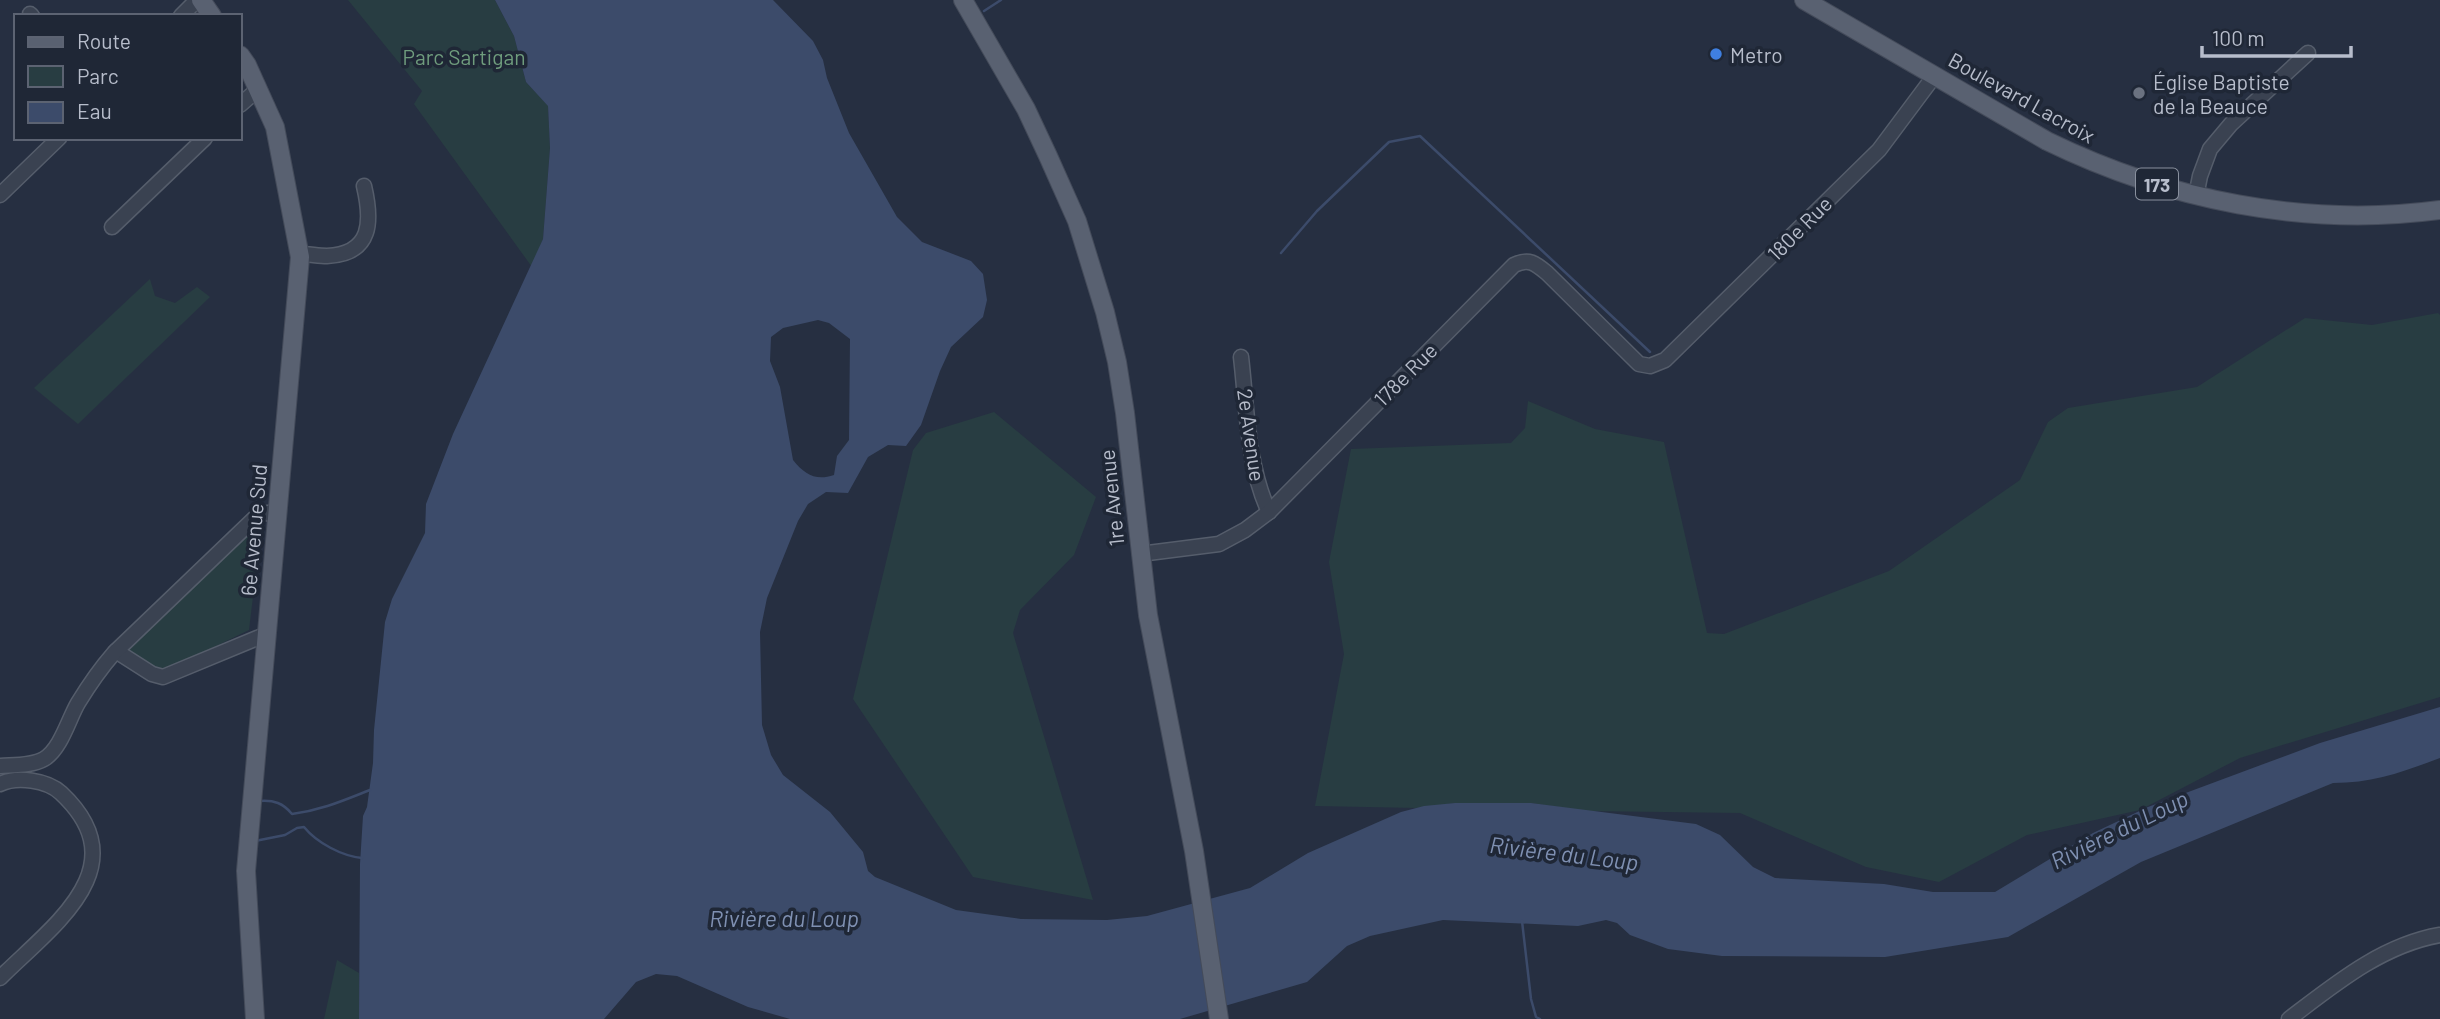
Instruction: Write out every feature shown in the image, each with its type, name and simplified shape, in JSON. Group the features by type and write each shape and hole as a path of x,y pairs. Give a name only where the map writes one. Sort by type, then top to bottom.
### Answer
{"main road":[{"path":"199,0 210,14"},
{"name":"1re Avenue","path":"963,0 1026,109 1077,221 1117,362 1148,615 1194,851 1219,1019"},
{"name":"Boulevard Lacroix","path":"1804,0 2046,141 2086,160 2196,196 2255,207 2366,216 2440,209"},
{"name":"6e Avenue Sud","path":"242,59 275,127 299,254 246,871 255,1019"}],"street":[{"path":"183,14 199,0"},
{"path":"2196,196 2210,149 2231,124 2308,53"},
{"name":"180e Rue","path":"1650,366 1665,360 1879,150 1935,75"},
{"path":"242,104 258,89"},
{"path":"0,195 57,140"},
{"path":"112,227 203,140"},
{"path":"299,254 328,256 351,250 366,237 369,208 364,186"},
{"name":"178e Rue","path":"1140,554 1219,544 1245,530 1269,512 1514,265 1524,261 1535,262 1631,358 1639,364 1650,366"},
{"name":"2e Avenue","path":"1241,357 1255,471 1259,492 1269,512"},
{"path":"0,766 44,759 64,734 76,706 98,670 260,514 277,512"},
{"path":"116,651 152,674 163,677 267,634"},
{"path":"0,784 7,780 32,781 58,790 79,811 90,833 93,861 88,881 74,906 0,978"},
{"path":"2289,1019 2343,978 2388,951 2440,935"}],"green space":[{"name":"Parc Sartigan","path":"348,0 495,0 514,36 526,82 548,105 550,148 543,239 532,267 414,104 422,91"},
{"path":"150,279 155,296 175,303 197,287 210,297 78,424 34,388"},
{"path":"2438,313 2440,697 2240,758 2140,810 2027,835 1939,882 1866,867 1740,813 1586,811 1531,803 1455,803 1417,808 1315,806 1344,654 1329,562 1351,449 1511,443 1525,428 1528,401 1595,429 1664,442 1707,633 1724,634 1889,571 2020,480 2048,422 2068,408 2197,387 2305,318 2372,325"},
{"path":"994,412 1096,497 1074,555 1020,610 1013,633 1093,900 973,877 853,699 913,450 926,433"},
{"path":"260,520 262,522 249,630 163,672 124,649"},
{"path":"337,960 359,973 359,1019 324,1019"}],"water":[{"name":"Rivière du Loup","path":"495,0 773,0 813,41 823,60 827,78 849,133 897,217 922,242 971,261 983,274 987,300 983,317 951,347 921,425 906,446 888,445 868,457 848,493 826,492 808,504 798,521 767,598 760,632 762,725 771,755 783,775 830,812 863,852 868,871 875,877 956,910 1021,919 1107,920 1147,916 1250,888 1308,853 1401,812 1424,806 1455,803 1531,803 1696,824 1720,835 1753,867 1775,878 1884,884 1933,892 1995,892 2093,833 2148,807 2320,743 2440,707 2440,758 2375,779 2333,783 2141,862 2008,937 1885,957 1722,956 1668,949 1630,935 1617,923 1606,920 1578,926 1443,920 1370,936 1347,946 1307,982 1180,1019 790,1019 748,1007 677,976 656,974 636,982 604,1019 359,1019 363,816 367,807 373,763 385,622 392,599 425,533 426,504 453,434 543,239 550,148 548,106 526,82 514,36","holes":["818,320 829,323 850,339 849,440 837,456 834,475 816,477 806,473 793,460 780,387 770,361 771,337 783,328"]}],"waterway":[{"path":"984,11 1001,0"},
{"path":"1281,253 1317,211 1389,142 1420,136 1650,352"},
{"path":"260,801 278,803 292,814 322,808 370,790"},
{"path":"255,841 285,835 304,827 330,848 362,858"},
{"path":"1522,921 1531,999 1536,1017 1540,1019"}],"place":[{"name":"Metro","path":"1716,54"},
{"name":"Église Baptiste de la Beauce","path":"2139,93"}]}
